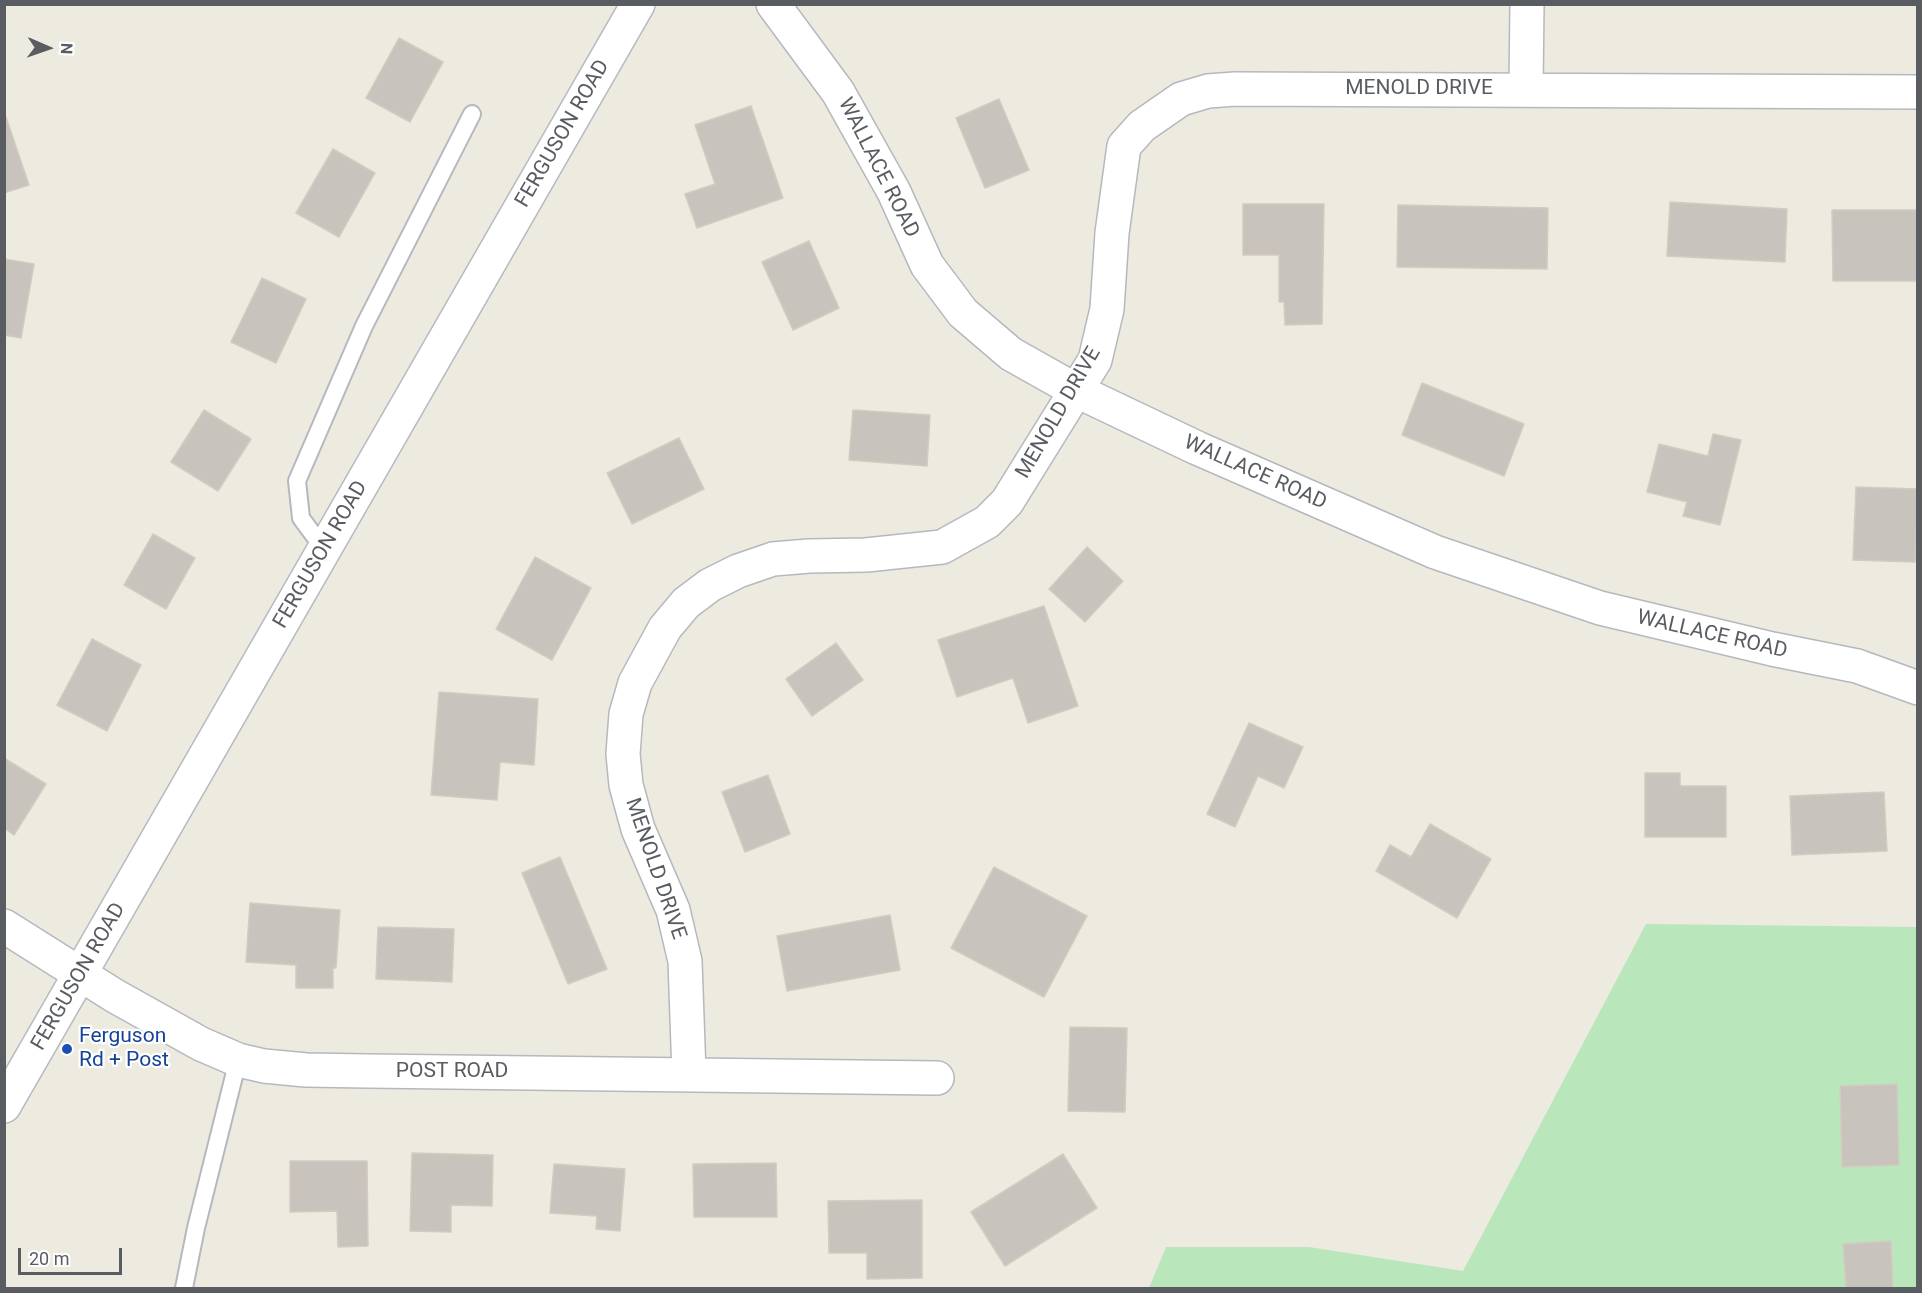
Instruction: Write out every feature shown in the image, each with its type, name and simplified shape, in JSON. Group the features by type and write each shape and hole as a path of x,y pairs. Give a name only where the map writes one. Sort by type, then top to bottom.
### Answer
{"street":[{"name":"FERGUSON ROAD","path":"4,1106 638,4"},
{"name":"WALLACE ROAD","path":"773,4 838,92 894,192 927,265 963,313 1011,354 1075,390 1197,448 1424,547 1518,582 1600,608 1680,629 1857,666 1917,688"},
{"path":"1526,89 1527,4"},
{"name":"MENOLD DRIVE","path":"689,1074 685,961 673,910 638,830 626,785 623,754 626,714 635,684 665,628 686,603 710,585 738,571 773,559 866,555 942,547 987,522 1007,502 1095,360 1102,337 1125,147 1143,126 1164,110 1190,97 1208,91 1235,89 1917,92"},
{"name":"POST ROAD","path":"4,926 80,974 201,1044 238,1060 306,1070 937,1078"}],"lane":[{"path":"324,549 301,518 297,482 364,326 472,114"},
{"path":"184,1288 196,1228 238,1060"}],"green space":[{"path":"1646,924 1917,927 1917,1288 1149,1288 1166,1247 1309,1247 1463,1271"}],"building":[{"path":"399,38 443,62 410,122 366,98"},
{"path":"999,99 1029,170 985,188 956,118"},
{"path":"751,106 783,198 697,228 685,194 715,184 695,125"},
{"path":"4,115 29,185 4,193"},
{"path":"333,149 375,173 339,237 296,213"},
{"path":"1670,202 1787,209 1785,262 1667,256"},
{"path":"1243,204 1324,204 1322,324 1285,325 1284,302 1279,302 1279,255 1243,255"},
{"path":"1398,205 1548,208 1547,269 1397,267"},
{"path":"1832,210 1918,210 1918,281 1833,281"},
{"path":"809,241 839,308 793,330 762,262"},
{"path":"4,259 34,264 21,338 4,335"},
{"path":"262,278 306,299 276,363 231,342"},
{"path":"1422,383 1524,424 1504,476 1402,435"},
{"path":"204,410 251,439 218,491 171,462"},
{"path":"853,410 930,415 927,466 849,460"},
{"path":"1713,434 1741,440 1720,525 1683,516 1687,502 1647,492 1659,444 1708,456"},
{"path":"679,438 704,489 632,524 607,473"},
{"path":"1856,487 1918,489 1915,562 1853,560"},
{"path":"153,534 195,558 166,609 124,585"},
{"path":"1087,547 1123,581 1085,622 1049,589"},
{"path":"535,557 591,588 552,660 496,629"},
{"path":"1044,606 1078,706 1028,723 1013,678 957,697 938,640"},
{"path":"92,639 141,665 107,731 57,705"},
{"path":"836,643 863,680 812,716 786,679"},
{"path":"439,692 538,699 534,765 500,762 497,800 431,795"},
{"path":"1249,723 1303,747 1284,788 1258,776 1235,827 1207,814"},
{"path":"4,758 46,784 14,835 4,828"},
{"path":"1645,773 1680,773 1680,786 1726,786 1726,837 1645,837"},
{"path":"768,775 790,834 745,852 722,792"},
{"path":"1884,792 1887,851 1792,855 1790,796"},
{"path":"1430,824 1491,859 1457,918 1376,871 1390,845 1411,857"},
{"path":"560,857 607,969 568,984 522,873"},
{"path":"994,867 1087,916 1044,997 951,948"},
{"path":"250,903 340,910 333,988 296,988 296,965 246,962"},
{"path":"890,915 900,970 787,991 777,936"},
{"path":"378,927 454,929 452,982 376,979"},
{"path":"1070,1027 1127,1028 1125,1112 1068,1111"},
{"path":"1897,1084 1899,1165 1842,1167 1840,1086"},
{"path":"412,1153 493,1155 492,1206 451,1205 451,1232 410,1231"},
{"path":"1063,1154 1097,1208 1005,1266 971,1212"},
{"path":"290,1161 367,1161 368,1246 338,1247 337,1211 290,1212"},
{"path":"776,1163 777,1217 694,1217 693,1164"},
{"path":"554,1164 625,1169 620,1231 596,1229 597,1216 550,1213"},
{"path":"922,1200 922,1278 867,1279 867,1253 829,1253 828,1201"},
{"path":"1891,1241 1893,1288 1846,1288 1843,1244"}],"place":[{"name":"Ferguson Rd + Post","path":"67,1049"}]}
